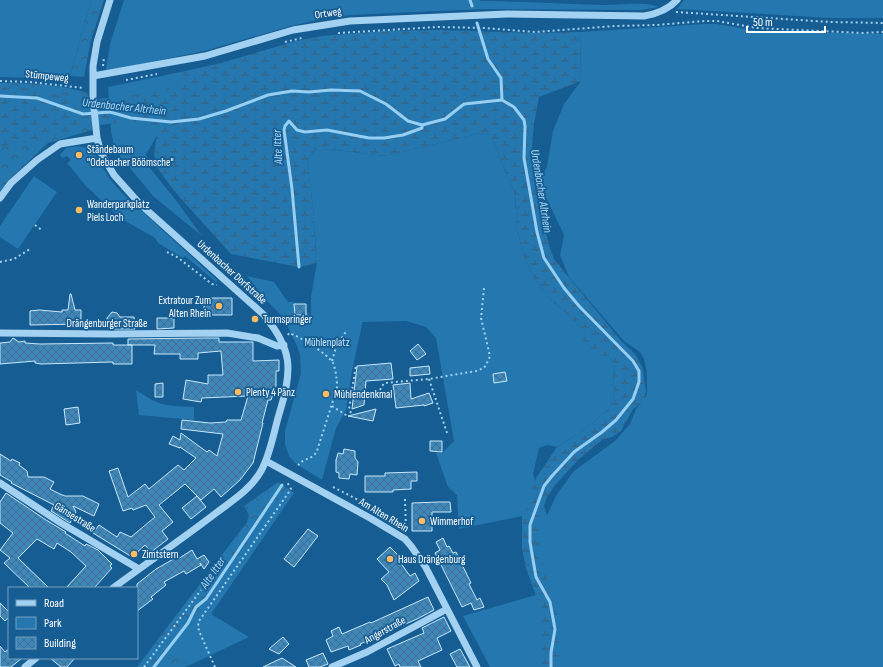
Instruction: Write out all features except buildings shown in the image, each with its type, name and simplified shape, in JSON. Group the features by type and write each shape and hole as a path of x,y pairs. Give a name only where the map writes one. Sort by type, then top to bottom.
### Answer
{"street":[{"name":"Urdenbacher Dorfstraße","path":"110,0 95,51 93,76 93,99 98,146 105,162 125,189 140,204 264,315 279,335 284,345 288,367 286,392 266,461 256,478 242,493 114,587"},
{"path":"664,10 670,8 677,0"},
{"name":"Ortweg","path":"93,76 205,56 293,30 350,21 507,14 634,16 650,15 664,10"},
{"path":"0,198 11,183 37,160 60,144 97,138"},
{"name":"Drängenburger Straße","path":"0,333 227,333 258,338 277,346 284,345"},
{"name":"Am Alten Rhein","path":"266,461 405,539 425,566 477,667"},
{"name":"Gänsestraße","path":"0,483 61,523 139,569"},
{"name":"Angerstraße","path":"332,667 367,652 447,609"},
{"path":"25,667 35,659"}],"path":[{"path":"664,10 830,22 883,23"},
{"path":"337,33 412,28 484,28 549,32 615,26 656,26 704,21 717,21 758,28 863,33 883,32"},
{"path":"283,43 309,37"},
{"path":"103,75 104,54"},
{"path":"124,80 158,74"},
{"name":"Stümpeweg","path":"0,81 30,82 78,88 93,88"},
{"path":"35,226 43,231"},
{"path":"0,262 14,258 30,249"},
{"path":"167,252 177,257 212,284 218,285 224,280"},
{"path":"380,390 384,383 430,379 476,371 484,368 489,359 489,351 482,318 484,288"},
{"path":"297,467 300,461 313,457 315,454 337,388 337,380 332,361 336,347 347,330"},
{"path":"289,333 304,339 332,361"},
{"path":"351,413 349,409 356,365"},
{"path":"430,379 446,433"},
{"path":"332,406 349,417"},
{"path":"216,667 199,631 199,621 291,489 286,481 289,474"},
{"path":"405,499 406,529"},
{"path":"144,667 201,590"}],"green space":[{"path":"0,0 91,0 70,76 29,74 28,78 0,77"},
{"path":"91,0 104,0 91,40 84,77 70,76"},
{"path":"124,0 480,0 604,5 647,4 659,7 642,10 483,9 350,15 321,19 291,26 204,51 106,70 110,44"},
{"path":"684,0 883,0 883,18 831,18 677,9"},
{"name":"Mühlenplatz","path":"717,24 757,31 883,34 883,667 490,667 463,616 536,595 526,568 522,547 522,516 459,529 457,495 448,487 436,453 442,453 454,441 436,338 426,327 406,321 362,322 346,410 336,428 322,480 295,463 289,456 285,445 285,431 301,373 300,355 297,346 283,317 266,300 247,276 274,282 288,302 294,302 311,316 311,296 317,263 313,207 307,161 314,151 329,149 385,156 481,133 491,135 515,194 517,226 522,251 534,278 547,296 582,328 613,362 614,391 610,408 583,431 557,447 547,445 539,448 533,474 547,515 557,494 574,471 615,441 630,424 636,409 647,395 647,373 644,359 640,352 624,341 569,277 560,255 564,235 543,191 542,177 547,166 553,131 564,104 581,81 580,32"},
{"path":"438,30 534,33 580,32 581,81 539,97 534,124 531,159 536,194 554,259 622,342 636,355 643,369 646,393 644,400 633,409 621,431 612,437 602,440 578,460 557,483 547,497 543,509 540,529 540,546 544,569 556,610 559,635 560,667 542,667 542,628 536,595 526,568 522,547 523,516 536,478 557,447 583,431 610,408 614,391 613,362 611,359 594,352 583,344 582,328 547,296 534,278 522,251 517,226 515,194 491,135 481,133 385,156 329,149 314,151 307,161 313,207 317,263 299,267 231,254 175,192 156,166 154,152 157,136 150,130 147,123 109,124 72,130 0,148 0,87 15,86 87,100 145,94 165,90 177,83 185,71 221,63 296,41 322,36 382,31"},
{"path":"185,71 195,104 157,136 146,154 150,168 202,236 153,196 115,150 111,132 108,87"},
{"path":"0,83 55,86 88,93 92,130 48,143 9,180 0,191"},
{"path":"78,146 92,149 109,178 121,192 217,280 216,282 185,256 183,258 158,243 155,238 120,218 86,186 67,163 71,160 67,156 62,158 60,155 66,148"},
{"path":"34,176 57,192 18,249 0,237 0,226"},
{"path":"136,390 152,400 162,404 194,407 194,420 139,415"},
{"path":"278,482 287,488 166,653 190,665 185,667 137,667 247,522 249,515 244,506"},
{"path":"287,488 294,493 211,614 249,637 190,665 166,653"}],"waterway":[{"path":"470,0 472,6"},
{"path":"477,23 488,59 501,78 502,100"},
{"name":"Urdenbacher Altrhein","path":"0,96 37,98 83,114 110,112 131,118 171,122 199,119 226,111 268,95 292,91 360,91 386,104 408,121 422,125 445,119 464,104 502,100 514,107 524,120 524,158 537,232 544,258 564,288 579,306 633,361 639,371 639,382 633,399 616,420 574,452 552,476 544,486 530,525 530,542 536,577 550,602 555,629 551,653 551,667"},
{"name":"Alte Itter","path":"299,267 292,189 284,130 289,121 297,130 305,132 327,130 369,138 384,138 403,135 422,128 422,125"},
{"name":"Alte Itter","path":"154,667 188,623 196,607 206,599 282,485"}],"place":[{"name":"Ständebaum \"Odebacher Böömsche\"","path":"79,155"},
{"name":"Wanderparkplatz Piels Loch","path":"79,210"},
{"name":"Extratour Zum Alten Rhein","path":"219,306"},
{"name":"Turmspringer","path":"255,319"},
{"name":"Plenty 4 Pänz","path":"238,392"},
{"name":"Mühlendenkmal","path":"326,394"},
{"name":"Wimmerhof","path":"422,521"},
{"name":"Zimtstern","path":"134,554"},
{"name":"Haus Drängenburg","path":"390,559"}]}
